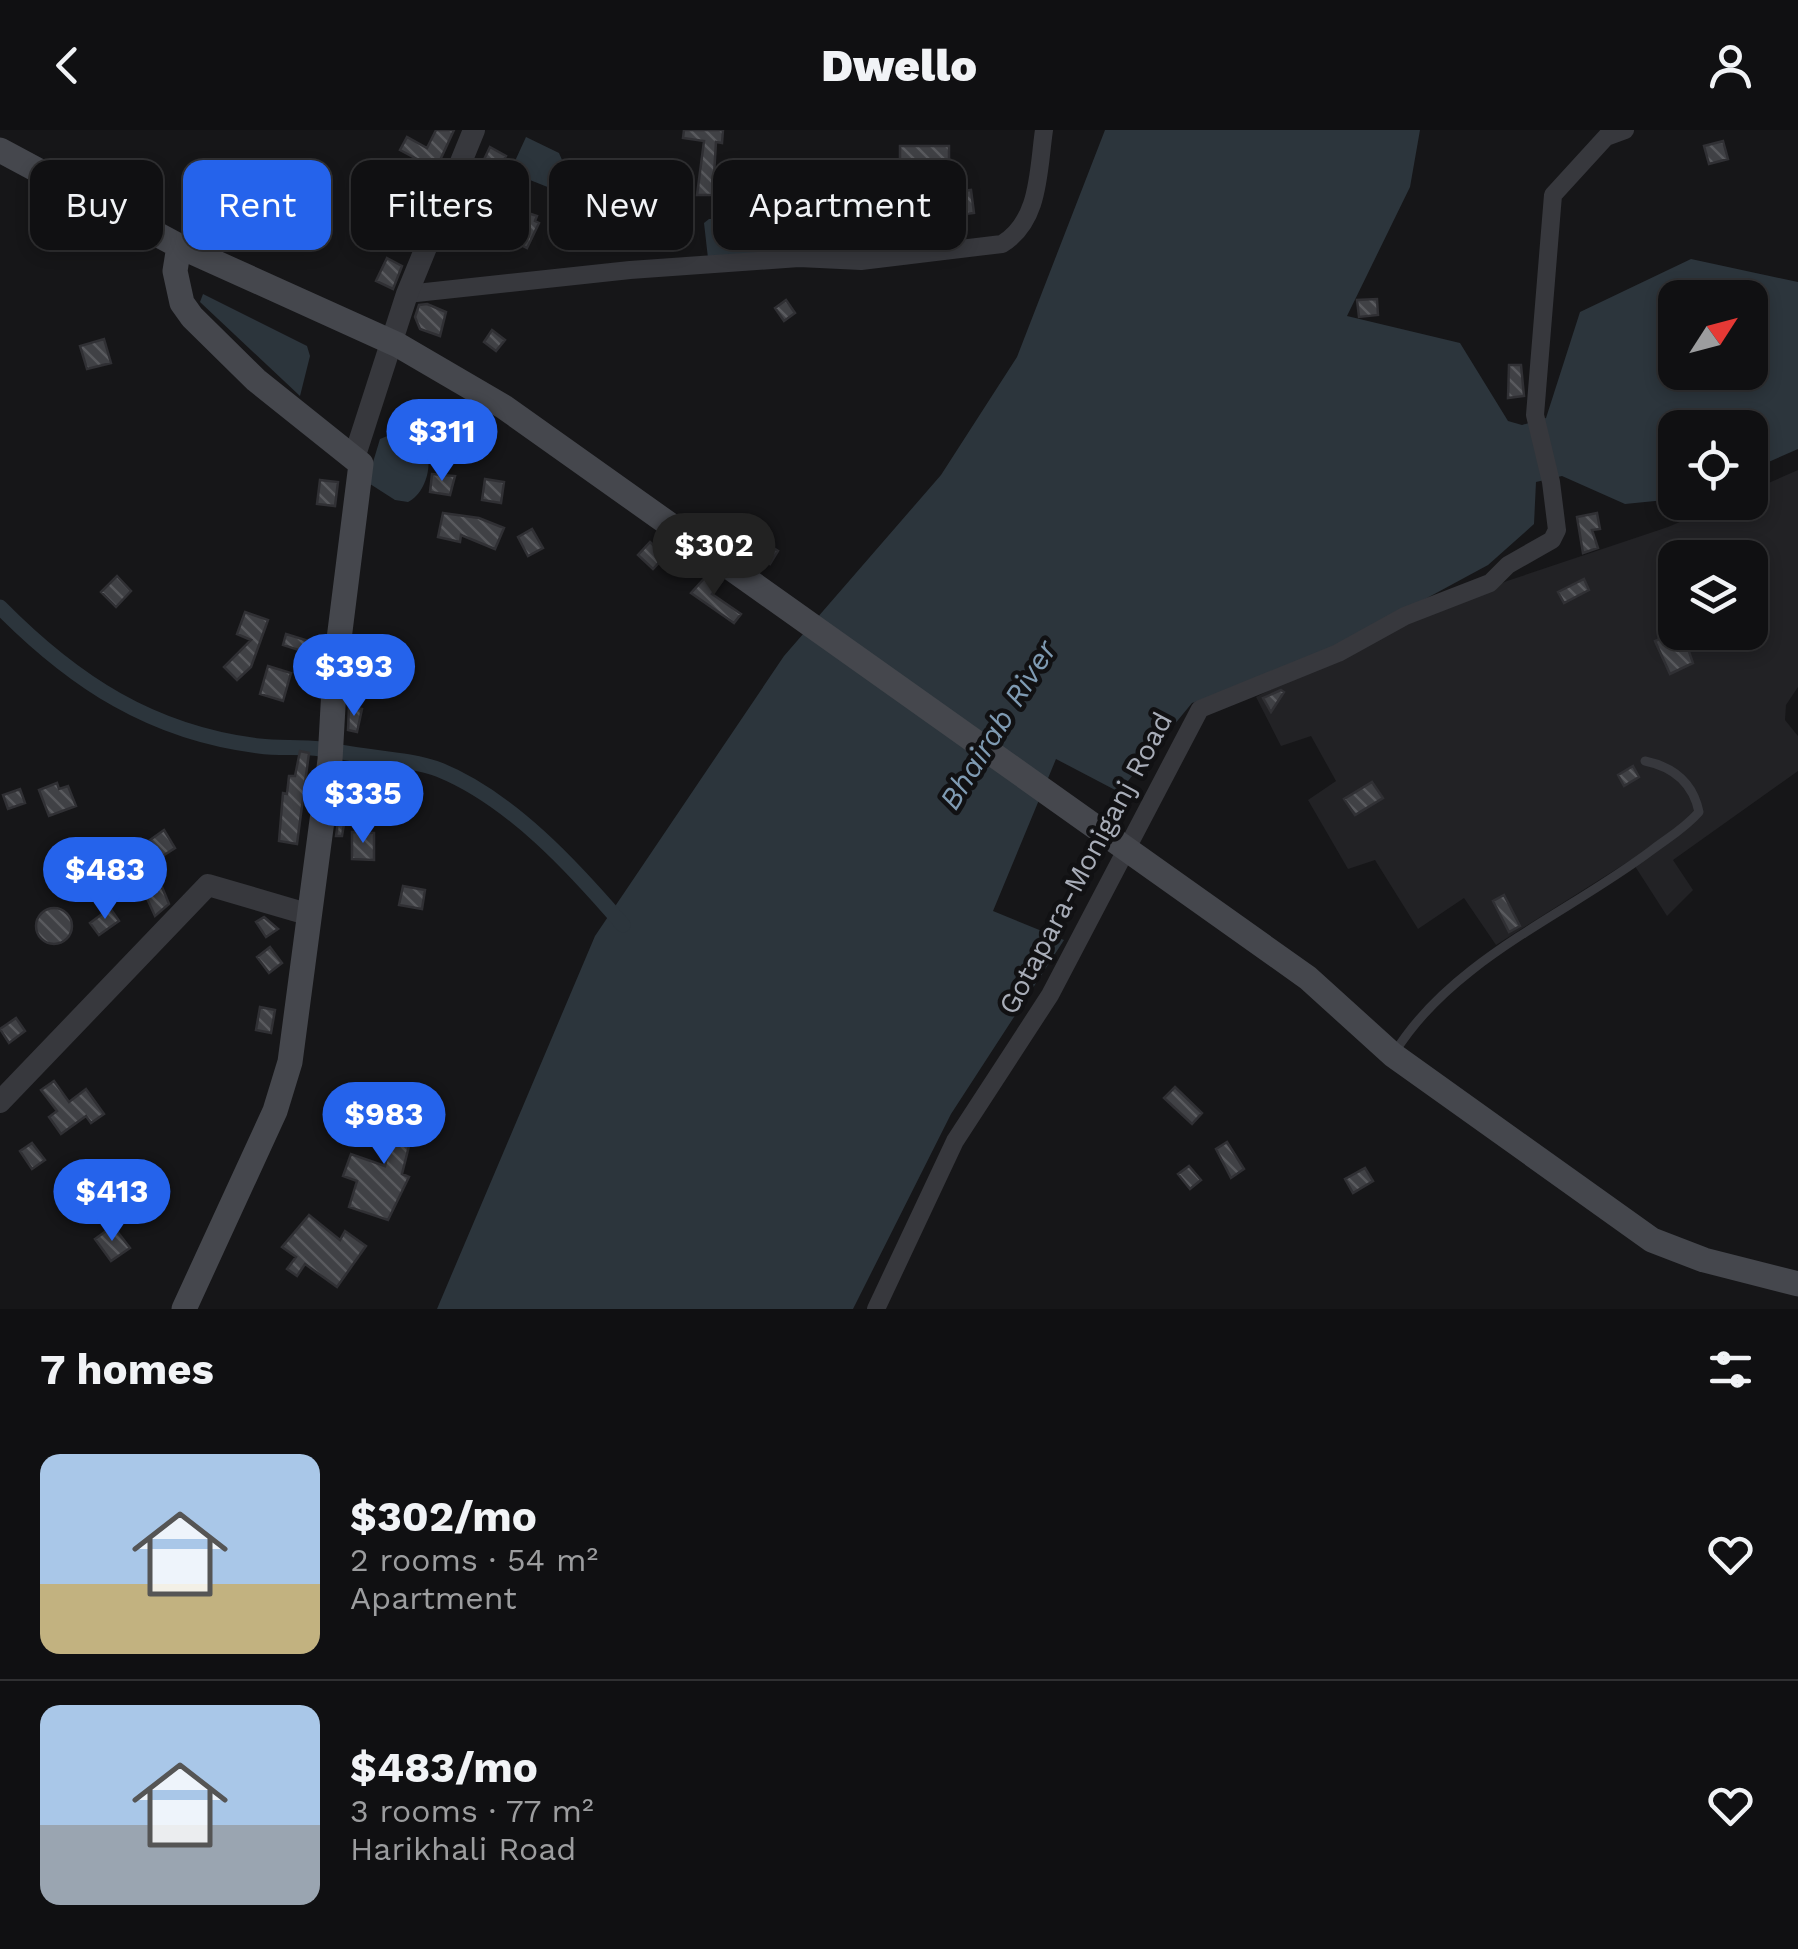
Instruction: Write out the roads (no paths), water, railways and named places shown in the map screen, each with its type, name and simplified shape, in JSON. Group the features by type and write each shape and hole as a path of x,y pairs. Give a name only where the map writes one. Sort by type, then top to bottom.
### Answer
{"main road":[{"path":"0,150 179,246 398,345 504,407 1308,978 1393,1055 1652,1240 1704,1260 1798,1284"},
{"path":"179,246 175,271 182,303 192,318 276,398 355,455 361,464 336,672 330,760 290,1062 274,1110 184,1309"}],"street":[{"path":"355,455 407,294 474,130"},
{"path":"407,294 630,270 799,258 861,260 1002,244 1021,233 1030,218 1044,130"},
{"name":"Gotapara-Moniganj Road","path":"876,1309 954,1141 1050,995 1200,709 1338,653 1404,616 1490,582 1508,565 1552,540 1556,530 1550,482 1534,416 1553,195 1606,137 1625,130"},
{"path":"0,1102 208,884 307,914"}],"lane":[{"path":"1393,1055 1415,1020 1494,953 1624,872 1683,830 1699,812 1695,794 1684,781 1669,768 1645,760"}],"water":[{"name":"Bhairab River","path":"1105,130 1420,130 1410,187 1347,316 1460,343 1508,421 1522,425 1546,418 1580,312 1691,259 1798,282 1798,449 1768,462 1768,410 1658,410 1658,501 1625,504 1562,476 1536,482 1534,524 1488,565 1305,664 1192,703 1119,792 1056,759 993,911 1064,940 951,1114 853,1309 437,1309 595,936 784,656 941,475 1017,357"},
{"path":"526,137 559,153 562,160 549,160 549,188 529,180 529,160 515,160"},
{"path":"713,219 713,250 787,251 708,258 704,223"},
{"path":"203,294 307,346 310,356 300,396 200,302"},
{"path":"397,432 420,440 428,455 425,482 408,502 395,500 367,482 380,439"}],"waterway":[{"path":"0,607 86,681 150,716 220,739 267,747 321,749"},
{"path":"341,752 429,766 492,798 540,837 623,925"}]}
